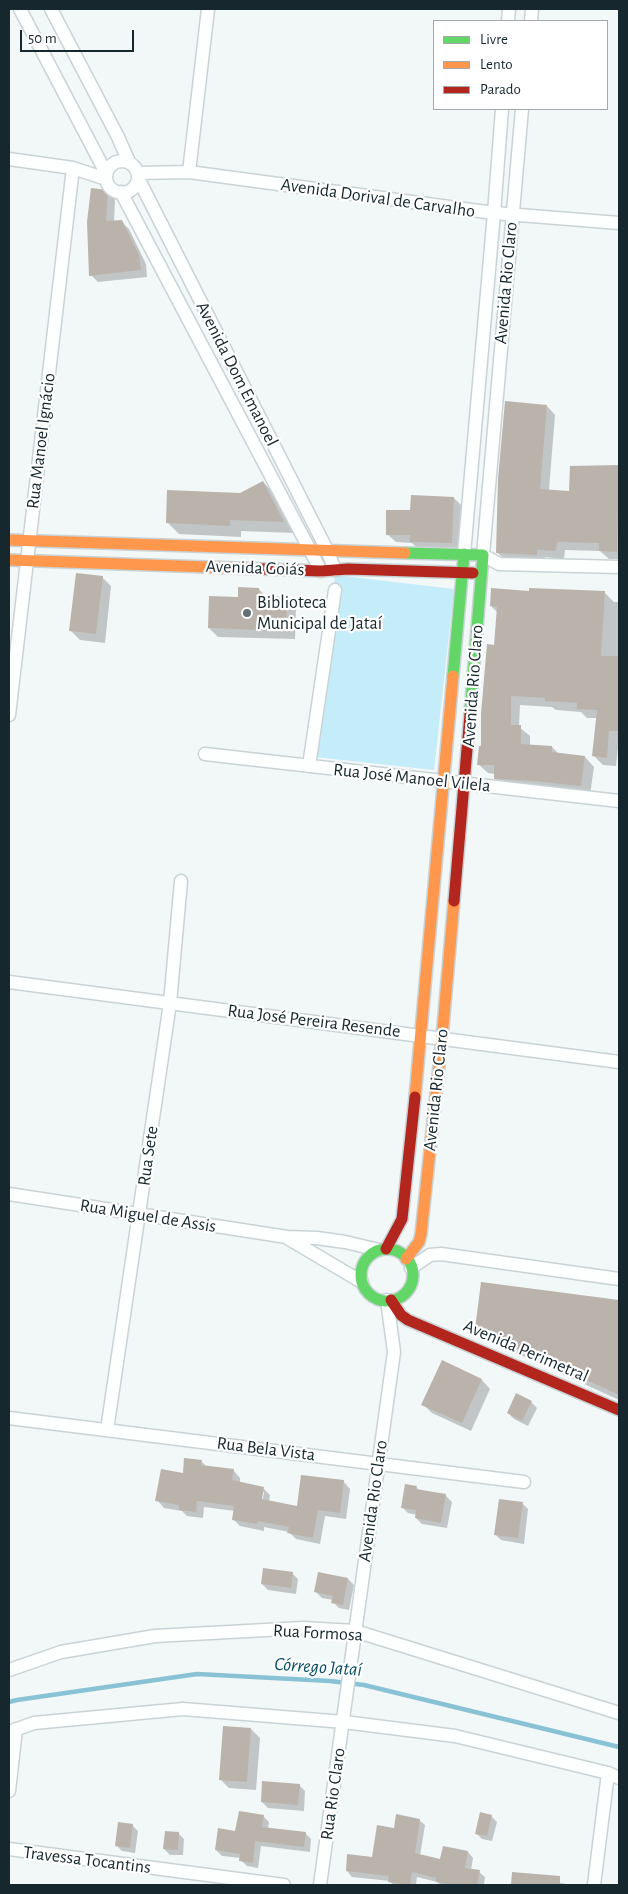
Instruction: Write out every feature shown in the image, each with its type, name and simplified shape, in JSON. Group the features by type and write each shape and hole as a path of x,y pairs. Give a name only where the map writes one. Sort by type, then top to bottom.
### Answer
{"main road":[{"name":"Avenida Goiás","path":"9,540 483,555"},
{"path":"169,544 169,565"},
{"name":"Avenida Rio Claro","path":"382,1250 402,1219 421,1035 464,554"},
{"name":"Avenida Rio Claro","path":"408,1263 421,1234 442,1038 483,555"},
{"name":"Avenida Goiás","path":"9,560 481,574"},
{"path":"411,1126 432,1128"},
{"path":"408,1301 377,1299 370,1295 362,1282 362,1267 366,1260 382,1250 398,1252 408,1263 411,1282 408,1301 418,1323"},
{"name":"Avenida Perimetral","path":"389,1300 400,1315 619,1410"}],"street":[{"path":"20,9 111,188 121,192 130,191 134,188 138,176 129,162 118,137 51,9"},
{"path":"188,172 208,9"},
{"name":"Avenida Rio Claro","path":"464,554 502,110"},
{"name":"Avenida Rio Claro","path":"483,555 522,110"},
{"path":"9,159 73,168 106,176"},
{"path":"106,176 111,165 115,162 129,162"},
{"name":"Rua Manoel Ignácio","path":"9,715 73,168"},
{"name":"Avenida Dorival de Carvalho","path":"138,176 188,172 494,213 619,223"},
{"name":"Avenida Dom Emanoel","path":"138,176 327,550 335,570"},
{"name":"Avenida Dom Emanoel","path":"121,192 321,570"},
{"path":"487,298 504,300"},
{"path":"472,457 491,458"},
{"name":"Avenida Goiás","path":"483,555 499,564 619,567"},
{"path":"481,574 499,564"},
{"path":"309,766 335,590"},
{"name":"Rua José Manoel Vilela","path":"204,754 619,801"},
{"name":"Rua Sete","path":"107,1430 170,1003 181,881"},
{"name":"Rua José Pereira Resende","path":"9,982 619,1062"},
{"name":"Rua Miguel de Assis","path":"9,1194 287,1238 317,1238 345,1242 382,1250"},
{"name":"Rua Miguel de Assis","path":"287,1238 362,1282"},
{"path":"408,1263 430,1254 442,1254 619,1279"},
{"name":"Avenida Rio Claro","path":"346,1702 394,1352 389,1300"},
{"name":"Rua Bela Vista","path":"9,1418 524,1482"},
{"name":"Rua Formosa","path":"9,1670 61,1652 155,1636 302,1628 355,1631 619,1713"},
{"name":"Rua Rio Claro","path":"320,1885 346,1702"},
{"path":"9,1791 12,1730 34,1723 183,1709 344,1722 455,1736 614,1775 594,1885"},
{"name":"Travessa Tocantins","path":"9,1849 284,1885"}],"shaded area":[{"path":"335,575 454,589 434,770 315,757"}],"building":[{"path":"91,188 108,190 106,221 122,220 139,255 141,270 89,276 87,222"},
{"path":"505,401 547,405 540,489 569,491 570,466 619,465 617,552 599,551 599,543 557,542 556,551 537,550 537,555 496,553 498,479"},
{"path":"263,481 284,522 230,520 230,526 166,523 167,490 240,493"},
{"path":"411,495 454,497 452,543 410,542 410,535 386,535 386,510 410,510"},
{"path":"76,573 103,576 96,634 69,631"},
{"name":"Biblioteca Municipal de Jataí","path":"238,587 259,588 259,596 287,597 286,631 208,628 209,596 238,597"},
{"path":"491,588 529,591 529,588 605,591 601,656 619,656 619,731 609,731 607,758 592,756 597,710 577,709 577,703 545,701 545,698 511,696 511,725 521,725 521,744 552,746 552,752 585,756 581,786 494,779 494,765 477,765 479,746 481,746 481,714 487,644 494,645 497,607 490,606"},
{"path":"481,1282 619,1300 619,1395 475,1329"},
{"path":"442,1360 482,1379 462,1423 421,1405"},
{"path":"516,1393 532,1401 522,1421 507,1413"},
{"path":"184,1458 202,1460 201,1465 234,1469 232,1480 264,1487 262,1499 297,1506 301,1475 344,1480 340,1513 318,1510 313,1538 287,1533 289,1527 258,1521 257,1524 232,1520 234,1506 197,1501 196,1512 179,1510 179,1505 155,1501 161,1469 183,1473"},
{"path":"405,1484 417,1486 416,1489 446,1494 441,1523 415,1518 416,1510 401,1508"},
{"path":"499,1499 523,1502 518,1538 494,1535"},
{"path":"263,1568 293,1572 291,1588 261,1584"},
{"path":"318,1572 348,1578 343,1605 331,1603 333,1596 314,1592"},
{"path":"223,1726 251,1728 247,1782 219,1780"},
{"path":"262,1781 300,1784 298,1805 261,1802"},
{"path":"239,1811 264,1815 262,1827 306,1832 304,1847 255,1841 253,1863 239,1861 240,1854 215,1850 218,1828 235,1831"},
{"path":"480,1812 492,1815 487,1836 475,1834"},
{"path":"396,1814 420,1819 415,1853 440,1859 443,1846 468,1851 465,1868 480,1870 477,1885 454,1885 436,1882 436,1878 412,1872 410,1885 407,1885 388,1882 389,1876 346,1871 347,1854 372,1857 377,1825 394,1828"},
{"path":"118,1822 133,1824 130,1848 115,1846"},
{"path":"165,1831 179,1832 178,1850 163,1849"},
{"path":"512,1872 560,1876 560,1885 511,1885"}],"waterway":[{"name":"Córrego Jataí","path":"9,1702 197,1674 330,1681 364,1685 619,1747"}],"traffic: fast":[{"path":"405,553 483,555 470,714"},
{"path":"453,676 464,554"},
{"path":"387,1249 397,1251 405,1257 411,1265 413,1275 411,1285 405,1293 397,1299 387,1301 377,1299 369,1293 363,1285 361,1275 363,1265 369,1257 377,1251 387,1249"}],"traffic: slow":[{"path":"9,540 405,553"},
{"path":"9,560 263,569"},
{"path":"415,1097 453,676"},
{"path":"406,1259 419,1242 421,1234 442,1038 454,901"}],"traffic: jam":[{"path":"263,569 321,571 348,569 473,573"},
{"path":"454,901 470,714"},
{"path":"386,1249 402,1219 415,1097"},
{"path":"391,1300 401,1315 408,1320 619,1410"}],"place":[{"name":"Biblioteca Municipal de Jataí","path":"247,613"}]}
